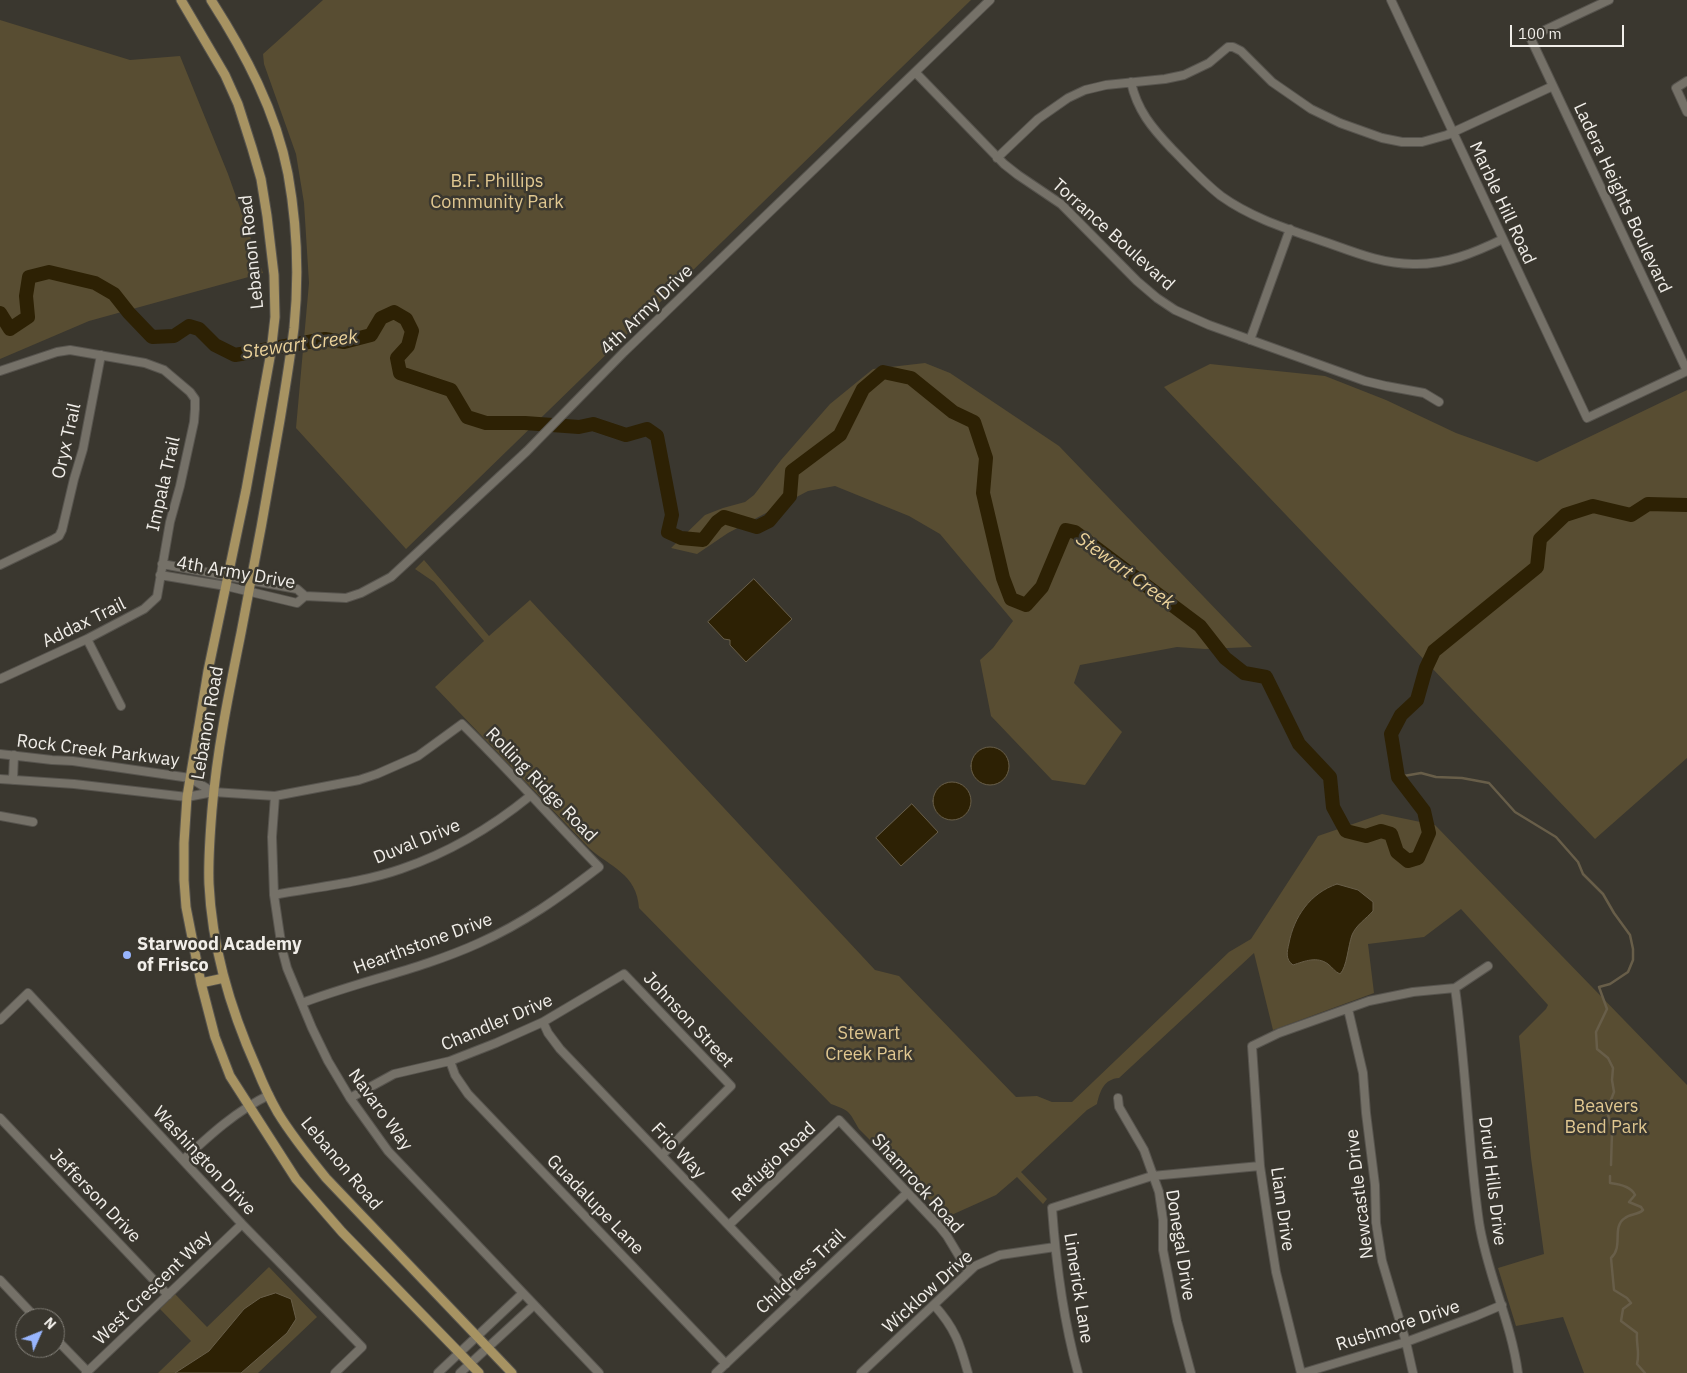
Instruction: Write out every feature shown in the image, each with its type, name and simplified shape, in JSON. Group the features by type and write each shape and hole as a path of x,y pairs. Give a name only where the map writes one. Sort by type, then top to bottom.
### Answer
{"main road":[{"name":"Lebanon Road","path":"181,0 225,75 238,104 261,179 274,274 275,317 246,490 208,670 187,797 184,843 186,908 201,983 215,1036 230,1076 296,1179 342,1232 479,1373"},
{"name":"Lebanon Road","path":"210,0 252,69 277,136 288,172 296,234 294,326 280,422 252,580 222,723 213,792 209,847 209,886 224,978 235,1017 269,1095 300,1146 326,1178 512,1373"},
{"path":"201,983 224,978"}],"street":[{"name":"4th Army Drive","path":"160,575 227,582 252,580 297,589 305,596 346,598 361,594 381,584 416,556 531,448 624,352 990,0"},
{"name":"Marble Hill Road","path":"1391,0 1587,418 1687,371"},
{"name":"Ladera Heights Boulevard","path":"1609,0 1530,38 1687,371"},
{"path":"997,158 1038,118 1063,100 1091,88 1131,82 1165,80 1184,75 1205,66 1228,47 1234,47 1241,51 1266,76 1288,94 1311,109 1340,123 1382,138 1402,142 1430,140 1453,133 1553,86"},
{"name":"Torrance Boulevard","path":"915,72 997,158 1013,172 1061,204 1132,276 1157,298 1195,320 1371,383 1424,393 1439,402"},
{"path":"1687,81 1676,88 1687,112"},
{"path":"1131,82 1136,101 1148,123 1208,185 1241,209 1261,218 1365,256 1404,264 1430,264 1456,259 1503,239"},
{"path":"1250,340 1290,230"},
{"path":"0,372 64,351 76,350 101,355"},
{"name":"Impala Trail","path":"101,355 158,368 169,374 196,399 194,422 170,522 160,575"},
{"name":"Oryx Trail","path":"0,565 54,539 61,533 83,449 101,355"},
{"name":"4th Army Drive","path":"162,564 227,582 249,591 297,603 305,596"},
{"name":"Addax Trail","path":"0,679 87,639 144,609 157,597 160,575"},
{"path":"87,639 121,706"},
{"name":"Rolling Ridge Road","path":"275,796 350,782 377,774 418,756 462,724 599,867"},
{"name":"Rock Creek Parkway","path":"0,754 73,761 190,778 213,792"},
{"path":"13,780 14,755"},
{"name":"Rock Creek Parkway","path":"0,779 74,784 187,797 213,792"},
{"path":"213,792 275,796"},
{"name":"Navaro Way","path":"275,796 272,837 274,895 282,949 287,968 328,1061 350,1098 388,1151 599,1373"},
{"name":"Duval Drive","path":"274,895 346,882 401,869 460,844 505,817 530,796"},
{"path":"0,816 33,822"},
{"name":"Hearthstone Drive","path":"302,1003 330,992 404,971 478,944 530,917 557,900 599,867"},
{"path":"1348,1009 1391,995 1455,988 1488,966"},
{"name":"Chandler Drive","path":"350,1098 394,1074 450,1061 543,1022 624,974"},
{"name":"Johnson Street","path":"624,974 731,1086 662,1155"},
{"name":"Druid Hills Drive","path":"1455,988 1479,1223 1490,1273 1512,1338 1518,1373"},
{"name":"Washington Drive","path":"0,1020 28,993 242,1224 362,1347 335,1373"},
{"name":"Liam Drive","path":"1302,1373 1276,1272 1260,1166 1252,1046 1279,1033 1348,1009"},
{"name":"Newcastle Drive","path":"1348,1009 1363,1073 1375,1185 1376,1223 1382,1261 1406,1342 1413,1373"},
{"name":"Frio Way","path":"543,1022 560,1049 797,1297"},
{"name":"Guadalupe Lane","path":"450,1061 455,1075 468,1094 726,1364"},
{"path":"183,1160 218,1128 249,1105 269,1095"},
{"name":"Donegal Drive","path":"1118,1098 1119,1107 1148,1160 1159,1192 1163,1220 1163,1250 1177,1321 1191,1373"},
{"name":"Jefferson Drive","path":"0,1118 168,1295"},
{"name":"Shamrock Road","path":"839,1120 943,1231 968,1271"},
{"name":"Refugio Road","path":"729,1225 839,1120"},
{"path":"1152,1176 1260,1166"},
{"name":"Limerick Lane","path":"1078,1373 1064,1312 1055,1248 1052,1208 1152,1176"},
{"name":"Childress Trail","path":"716,1373 908,1193"},
{"name":"West Crescent Way","path":"86,1372 242,1224"},
{"name":"Wicklow Drive","path":"861,1373 968,1271 983,1261 1000,1255 1055,1248"},
{"path":"0,1280 27,1308"},
{"path":"438,1373 523,1293"},
{"path":"460,1373 534,1305"},
{"path":"934,1305 951,1325 968,1373"},
{"name":"Rushmore Drive","path":"1302,1373 1406,1342 1502,1305"},
{"path":"65,1349 86,1372"}],"green space":[{"name":"B.F. Phillips Community Park","path":"323,0 971,0 406,549 296,428 309,283 304,203 296,154 264,64 263,54"},
{"path":"0,20 130,60 180,56 228,174 263,273 89,321 0,359"},
{"path":"925,363 950,373 1059,446 1252,647 1205,649 1177,647 1080,665 1074,683 1122,732 1085,785 1052,780 991,716 980,660 993,648 1013,621 940,534 909,516 835,486 808,491 728,533 697,554 671,548 705,515 745,502 754,495 781,460 830,404 873,369"},
{"path":"1210,364 1325,376 1386,400 1456,433 1537,462 1687,390 1687,758 1595,839 1164,387"},
{"path":"424,560 489,636 530,600 875,970 899,976 1016,1097 1037,1096 1052,1102 1072,1102 1229,952 1251,939 1318,836 1382,814 1435,825 1687,1085 1687,1373 1584,1373 1563,1317 1516,1326 1498,1268 1544,1254 1531,1158 1519,1036 1548,1005 1461,909 1424,937 1368,944 1374,993 1273,1030 1254,953 1119,1078 1106,1083 1101,1090 1097,1104 1087,1110 1021,1172 1047,1199 1043,1204 1017,1177 996,1195 947,1217 859,1129 849,1113 831,1104 639,908 637,896 628,879 589,848 435,687 484,641 434,582 415,569"},
{"path":"269,1267 317,1317 258,1373 158,1373 191,1341 160,1309 175,1294 207,1327"}],"shaded area":[{"path":"754,579 792,619 746,662 730,645 730,640 724,639 708,622"},
{"path":"990,747 1003,753 1009,766 1003,779 990,785 977,779 971,766 977,753"},
{"path":"952,782 965,788 971,801 965,814 952,820 939,814 933,801 939,788"},
{"path":"912,804 938,832 901,866 876,838"},
{"path":"1337,884 1358,890 1373,902 1373,911 1352,935 1342,971 1340,974 1320,960 1311,960 1293,965 1288,958 1287,952 1291,933 1299,915 1319,893"},
{"path":"276,1293 291,1299 296,1319 287,1333 241,1373 175,1373 209,1351 244,1309 260,1298"}],"waterway":[{"name":"Stewart Creek","path":"0,313 10,329 28,317 26,296 29,277 49,272 95,283 114,294 152,337 174,336 189,326 199,329 215,345 235,355 325,339 344,342 371,335 381,318 394,312 406,319 412,331 408,346 397,358 400,373 451,390 467,417 486,423 525,423 579,427 593,424 626,435 647,429 657,436 672,515 668,532 681,538 703,540 717,522 724,517 757,527 769,521 790,496 792,471 840,435 863,389 883,372 911,378 953,412 974,422 986,458 983,493 1003,578 1011,599 1026,605 1042,587 1066,530 1075,532 1200,626 1225,658 1244,673 1266,677 1299,744 1330,777 1333,807 1346,831 1366,836 1381,831 1391,834 1397,852 1408,861 1418,858 1429,833 1424,811 1398,777 1391,734 1401,715 1417,700 1426,668 1434,651 1537,567 1540,539 1565,515 1593,506 1631,515 1648,504 1687,505"},
{"path":"1398,777 1421,773 1436,777 1462,778 1489,783 1515,812 1556,837 1578,862 1583,874 1603,894 1630,935 1633,960 1628,972 1610,984 1599,987 1607,1009 1596,1032 1597,1049 1608,1058 1613,1068 1614,1092 1607,1110 1612,1132 1611,1165"},
{"path":"1610,1176 1610,1183 1631,1189 1635,1195 1629,1202 1641,1207 1643,1210 1627,1217 1621,1222 1618,1231 1617,1248 1611,1258 1614,1290 1627,1298 1631,1303 1623,1309 1621,1321 1637,1333 1637,1364 1645,1373"}],"place":[{"name":"Starwood Academy of Frisco","path":"127,955"}],"park label":[{"name":"Stewart Creek Park","path":"869,1044"},
{"name":"Beavers Bend Park","path":"1606,1117"}]}
